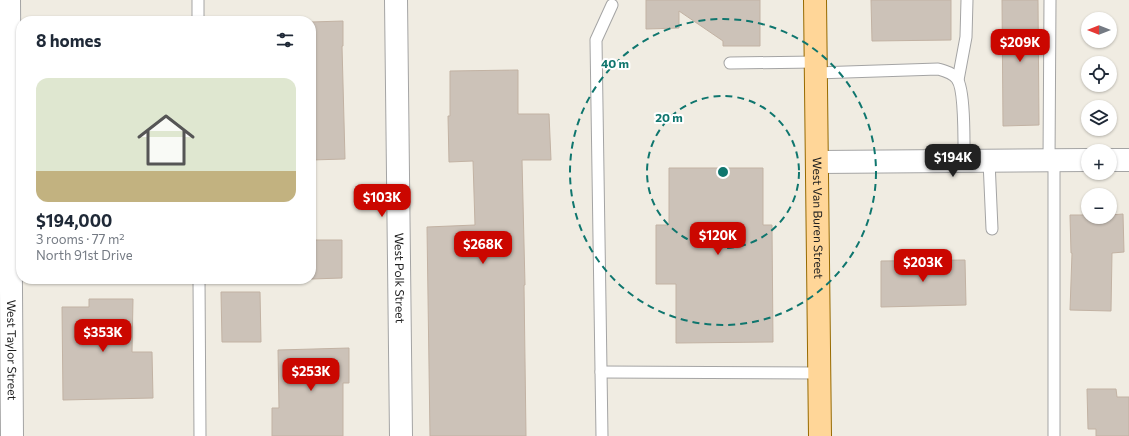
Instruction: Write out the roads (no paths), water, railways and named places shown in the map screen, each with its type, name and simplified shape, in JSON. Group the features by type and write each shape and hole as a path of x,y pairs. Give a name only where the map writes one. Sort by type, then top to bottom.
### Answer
{"main road":[{"name":"West Van Buren Street","path":"815,0 820,436"}],"street":[{"name":"West Taylor Street","path":"9,0 12,436"},
{"name":"West Polk Street","path":"396,0 401,436"},
{"path":"818,162 1081,160"},
{"path":"1117,160 1129,160"}],"lane":[{"path":"198,0 198,16"},
{"path":"964,161 961,91 958,80 966,37 967,0"},
{"path":"1050,0 1054,436"},
{"path":"602,436 596,40 612,5"},
{"path":"730,63 816,68 938,69 949,72 958,80"},
{"path":"989,161 992,229"},
{"path":"199,284 200,436"},
{"path":"601,372 819,373"}]}
